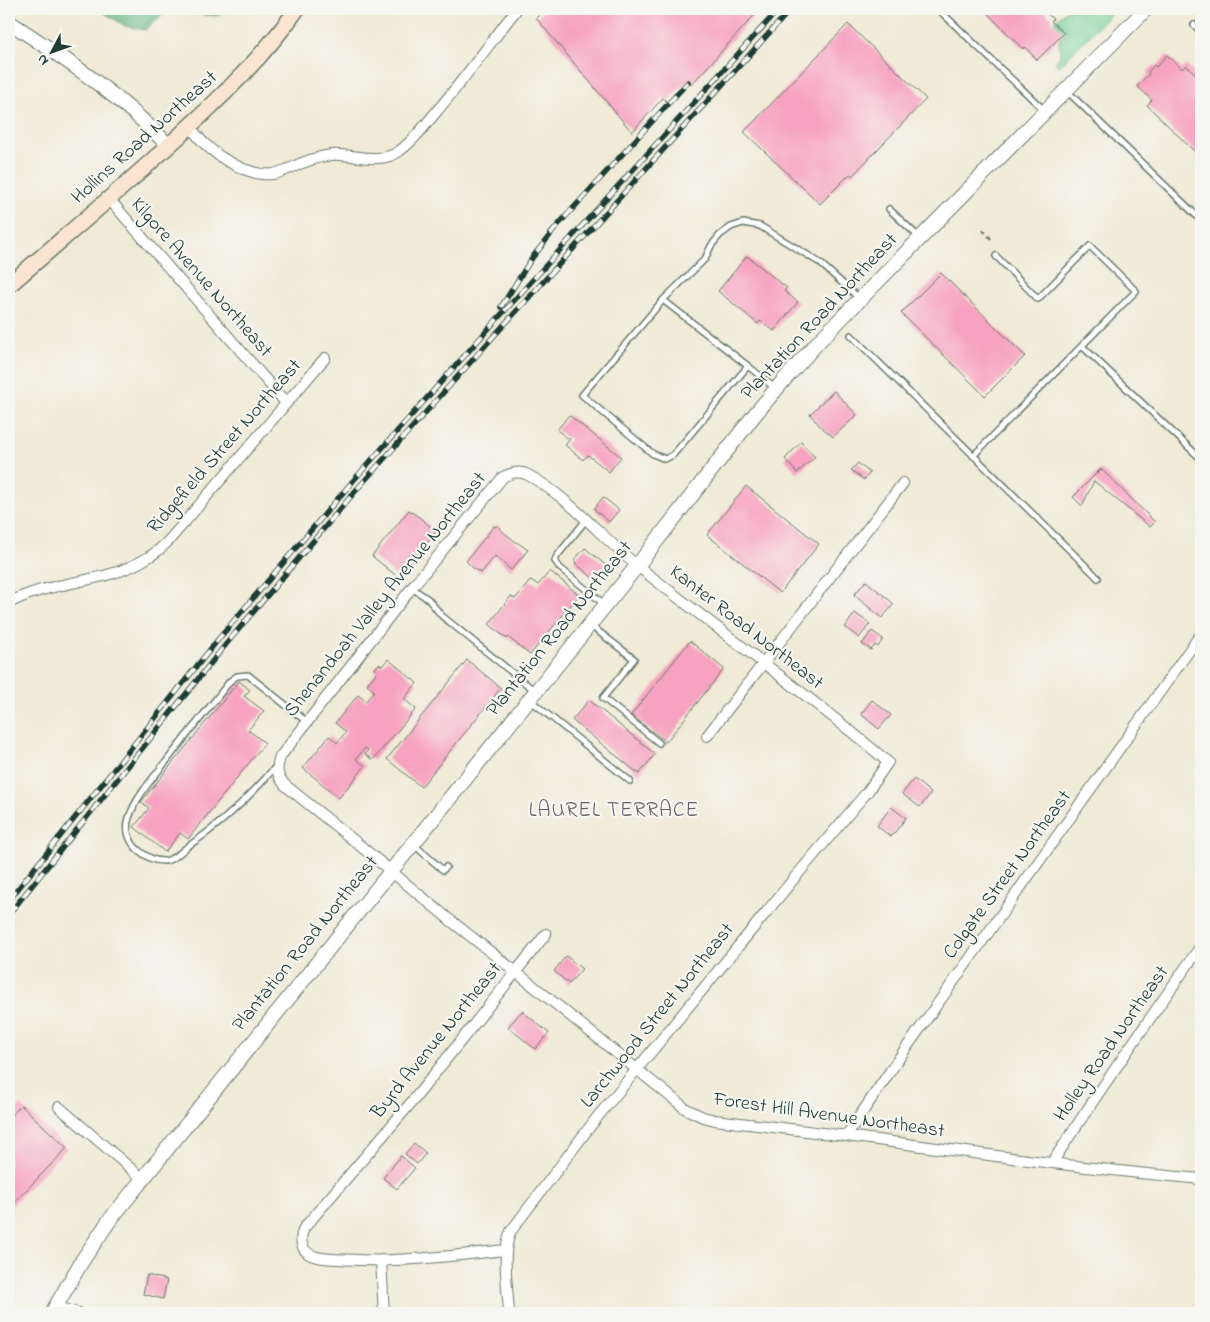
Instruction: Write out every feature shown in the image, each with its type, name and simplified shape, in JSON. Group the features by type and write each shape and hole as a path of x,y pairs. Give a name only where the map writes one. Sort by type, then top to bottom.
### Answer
{"main road":[{"name":"Hollins Road Northeast","path":"9,285 170,146 225,94 262,54 297,9"}],"street":[{"path":"190,126 204,144 219,156 235,165 263,174 274,174 308,161 330,156 390,157 413,140 517,9"},
{"name":"Plantation Road Northeast","path":"54,1310 82,1261 143,1178 606,605 777,389 819,341 1146,9"},
{"path":"9,22 73,65 110,93 170,146"},
{"name":"Kilgore Avenue Northeast","path":"109,199 286,403"},
{"name":"Ridgefield Street Northeast","path":"9,603 34,592 109,575 126,569 147,559 160,549 325,358"},
{"name":"Shenandoah Valley Avenue Northeast","path":"277,765 280,757 412,588 503,477 512,473 527,474 552,491 586,519"},
{"path":"707,736 903,483"},
{"name":"Kanter Road Northeast","path":"586,519 637,566 764,663 888,762"},
{"name":"Colgate Street Northeast","path":"846,1136 1201,634"},
{"name":"Larchwood Street Northeast","path":"509,1313 505,1250 511,1231 594,1120 868,791 888,762"},
{"name":"Forest Hill Avenue Northeast","path":"277,765 277,774 285,785 635,1069 686,1109 703,1117 1052,1163 1201,1179"},
{"name":"Byrd Avenue Northeast","path":"381,1260 317,1257 309,1254 303,1248 300,1242 301,1234 304,1228 416,1097 546,934"},
{"name":"Holley Road Northeast","path":"1052,1163 1131,1044 1201,946"},
{"path":"58,1108 143,1178"},
{"path":"384,1313 381,1260 454,1256 505,1250"},
{"path":"54,1310 79,1313"}],"lane":[{"path":"938,9 1045,111"},
{"path":"1194,25 1201,32"},
{"path":"1066,90 1201,220"},
{"path":"889,209 920,238"},
{"path":"748,366 673,455 665,459 654,454 582,395 663,300 705,259 711,246 720,235 732,227 743,223 760,226 820,263 861,299"},
{"path":"973,456 1136,291 1090,246 1038,299 996,256"},
{"path":"663,300 777,389"},
{"path":"851,335 1098,578"},
{"path":"1082,346 1199,457"},
{"path":"586,519 557,556 556,561 560,568 606,605"},
{"path":"412,588 428,600 442,616 630,781"},
{"path":"590,624 634,659 603,698 659,743"},
{"path":"277,765 237,809 174,858 163,861 153,860 144,856 134,846 128,834 128,820 135,803 230,681 237,676 248,675 307,722"},
{"path":"412,844 443,870 446,866"}],"path":[{"path":"984,230 992,240"}],"green space":[{"path":"98,9 236,9 215,16 176,11 163,14 145,30 125,26"},
{"path":"1067,9 1116,9 1059,66 1055,63 1060,55 1059,40 1065,33 1054,22"}],"building":[{"path":"545,9 760,9 691,85 687,81 667,102 663,98 632,132 536,18"},
{"path":"983,9 1042,9 1064,33 1037,60 1025,47 1023,49"},
{"path":"848,24 926,99 852,176 850,174 820,204 744,132"},
{"path":"1167,55 1182,69 1186,65 1201,79 1201,158 1147,105 1152,100 1137,86 1149,74 1148,72 1154,65 1156,67"},
{"path":"747,256 787,288 784,291 798,302 774,331 760,321 758,324 718,291"},
{"path":"941,273 1025,356 985,396 901,313"},
{"path":"834,391 857,415 833,437 810,414"},
{"path":"569,415 621,457 609,472 588,455 583,460 565,445 570,439 557,430"},
{"path":"801,442 815,457 797,473 785,459"},
{"path":"858,463 870,473 864,480 851,470"},
{"path":"1101,469 1155,522 1150,527 1094,481 1082,506 1073,497"},
{"path":"746,486 819,544 780,593 707,535"},
{"path":"603,497 619,510 609,522 594,509"},
{"path":"409,510 436,532 399,578 372,556"},
{"path":"498,525 500,529 528,550 511,570 495,556 481,573 466,561 494,526"},
{"path":"585,548 608,567 597,580 575,563 574,560"},
{"path":"550,571 579,595 530,655 489,624 511,596 515,599 531,580 538,585"},
{"path":"866,581 894,604 882,618 854,595"},
{"path":"855,613 870,624 859,638 845,627"},
{"path":"872,631 883,639 878,647 875,645 871,650 862,644"},
{"path":"690,641 724,669 666,742 631,715"},
{"path":"388,659 417,683 404,699 416,709 373,760 365,754 368,750 365,748 356,759 365,766 339,798 303,768 329,736 337,743 346,732 335,723 358,695 366,701 374,691 367,684 377,672 374,669 379,664 382,666"},
{"path":"467,660 501,688 421,787 387,759"},
{"path":"239,681 250,690 244,696 264,711 248,730 265,743 188,839 180,833 165,852 134,827 149,808 141,802"},
{"path":"589,700 655,754 639,774 572,720"},
{"path":"872,700 891,715 879,729 861,714"},
{"path":"914,779 931,793 920,807 902,794"},
{"path":"891,807 906,818 891,837 877,826"},
{"path":"566,956 582,969 569,984 554,971"},
{"path":"522,1011 549,1033 535,1049 508,1027"},
{"path":"21,1105 67,1148 9,1208 9,1118"},
{"path":"414,1143 426,1153 417,1164 405,1154"},
{"path":"401,1156 415,1168 397,1189 383,1178"},
{"path":"147,1275 167,1280 163,1299 143,1294"}],"railway":[{"path":"9,900 221,636 352,482 779,9"},
{"path":"9,914 227,643 358,488 791,9"},
{"path":"501,307 532,258 558,225 688,82"}],"district":[{"name":"LAUREL TERRACE","path":"614,811"}]}
